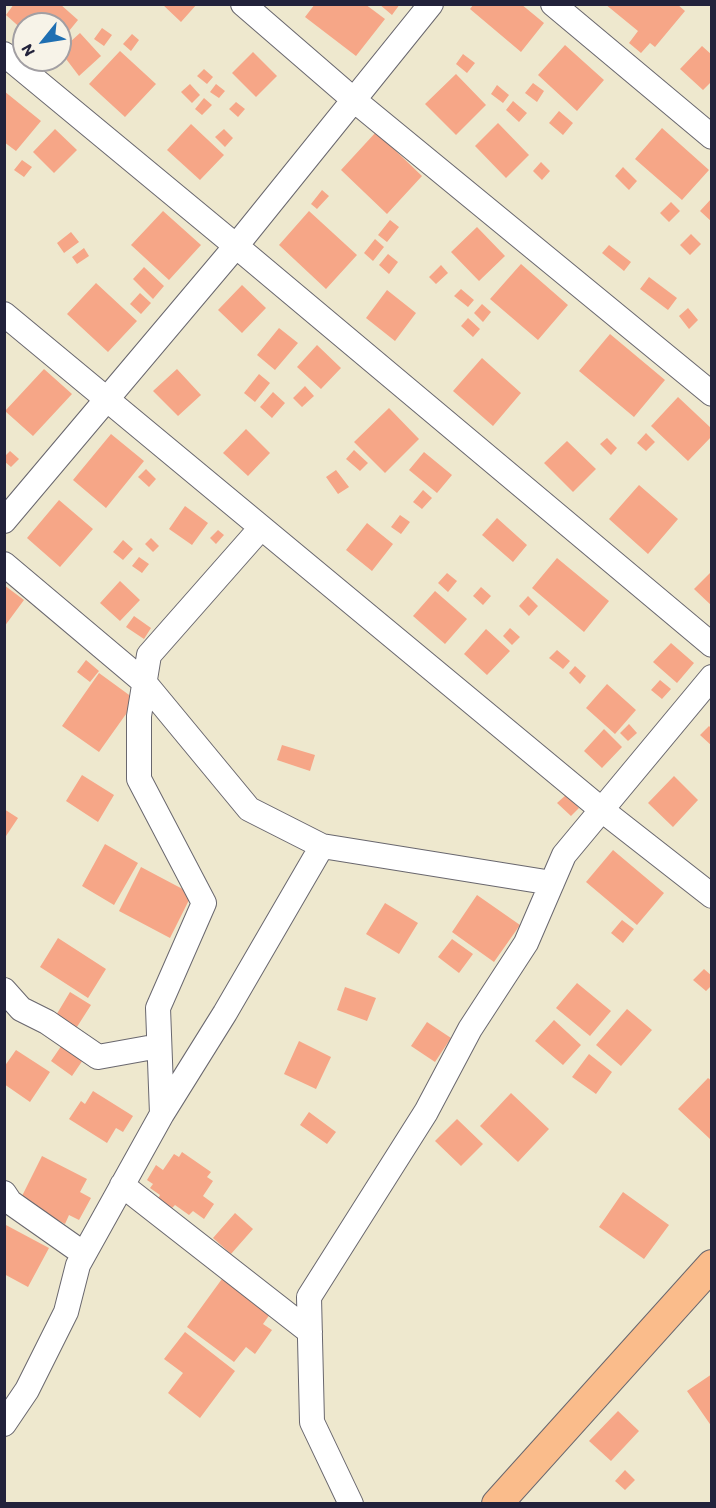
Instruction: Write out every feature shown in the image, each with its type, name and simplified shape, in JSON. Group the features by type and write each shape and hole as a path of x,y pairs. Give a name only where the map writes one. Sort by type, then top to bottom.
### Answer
{"main road":[{"path":"497,1503 711,1265"}],"street":[{"path":"243,4 354,100 711,394"},
{"path":"4,521 236,246 430,4"},
{"path":"553,4 711,137"},
{"path":"4,54 711,645"},
{"path":"4,314 260,529 602,810 711,896"},
{"path":"162,1114 158,1008 204,903 139,779 139,716 144,682 149,655 260,529"},
{"path":"4,564 144,682 249,809 322,846 552,883"},
{"path":"351,1503 312,1422 309,1297 426,1112 470,1029 526,943 564,855 711,677"},
{"path":"4,1424 27,1390 66,1312 78,1265 84,1254 162,1114 231,1003 322,846"},
{"path":"4,990 21,1009 47,1022 98,1057 159,1046"},
{"path":"122,1185 310,1332"},
{"path":"4,1193 10,1202 84,1254"}],"building":[{"path":"14,4 60,4 69,12 12,12 12,20 6,15"},
{"path":"162,4 197,4 181,22"},
{"path":"315,4 365,4 385,19 356,56 305,17"},
{"path":"379,4 400,4 392,15"},
{"path":"474,4 521,4 544,23 521,52 470,9"},
{"path":"605,4 677,4 685,11 655,47 650,43 641,53 629,43 638,31"},
{"path":"72,15 78,20 72,27"},
{"path":"102,28 112,35 104,46 94,39"},
{"path":"80,33 101,56 79,76 72,67 72,40"},
{"path":"132,34 139,40 131,51 123,44"},
{"path":"565,45 604,80 577,111 538,75"},
{"path":"702,46 712,55 712,81 703,90 680,69"},
{"path":"120,51 156,84 125,117 89,84"},
{"path":"253,52 277,76 256,97 232,73"},
{"path":"463,54 475,63 467,73 456,64"},
{"path":"204,69 213,77 207,84 197,76"},
{"path":"456,74 486,105 456,135 425,104"},
{"path":"533,83 544,91 537,102 525,93"},
{"path":"190,84 200,95 192,103 181,92"},
{"path":"216,84 225,91 219,98 210,92"},
{"path":"497,85 509,95 503,103 491,94"},
{"path":"4,91 41,121 16,151 4,142"},
{"path":"204,98 212,105 202,115 195,109"},
{"path":"513,101 527,113 519,122 506,110"},
{"path":"236,102 245,109 238,117 229,109"},
{"path":"559,111 573,123 563,135 549,123"},
{"path":"498,123 529,155 506,178 475,146"},
{"path":"191,124 224,155 200,180 167,150"},
{"path":"662,128 709,170 682,200 635,159"},
{"path":"55,129 77,150 54,173 33,152"},
{"path":"224,129 233,138 225,147 215,137"},
{"path":"376,132 422,176 387,214 341,170"},
{"path":"22,160 32,167 24,177 14,170"},
{"path":"541,162 550,171 542,180 533,171"},
{"path":"623,167 637,181 629,190 615,176"},
{"path":"322,190 329,196 317,209 311,204"},
{"path":"712,198 712,222 700,211"},
{"path":"671,202 680,211 669,222 660,213"},
{"path":"163,211 201,245 169,280 131,245"},
{"path":"309,211 357,255 326,289 279,245"},
{"path":"390,220 399,227 387,242 378,235"},
{"path":"477,227 505,256 479,281 451,252"},
{"path":"71,232 79,242 64,253 57,243"},
{"path":"691,234 701,244 690,255 680,245"},
{"path":"375,239 384,247 373,261 364,253"},
{"path":"609,245 631,262 624,271 602,253"},
{"path":"84,248 89,256 77,264 72,257"},
{"path":"388,254 398,262 389,274 379,265"},
{"path":"521,264 568,305 538,340 490,299"},
{"path":"441,265 448,273 436,284 429,277"},
{"path":"144,267 164,286 153,299 133,279"},
{"path":"649,277 677,298 668,310 640,289"},
{"path":"96,283 137,321 108,352 67,314"},
{"path":"242,285 266,308 242,333 218,310"},
{"path":"461,289 474,300 468,307 454,296"},
{"path":"387,290 416,313 395,341 366,318"},
{"path":"140,293 151,303 141,314 130,304"},
{"path":"482,304 491,312 483,322 474,313"},
{"path":"688,308 698,320 689,329 679,316"},
{"path":"468,318 480,329 473,337 461,326"},
{"path":"279,328 298,343 275,370 257,355"},
{"path":"610,334 665,380 634,417 579,371"},
{"path":"317,345 341,368 321,389 297,367"},
{"path":"482,358 521,393 493,426 453,391"},
{"path":"44,369 72,394 33,436 5,411"},
{"path":"177,369 201,395 178,416 153,391"},
{"path":"259,374 270,383 255,402 244,393"},
{"path":"305,386 314,396 302,407 293,398"},
{"path":"273,392 285,403 272,418 260,407"},
{"path":"678,397 712,429 712,436 688,461 651,426"},
{"path":"389,408 419,439 385,473 354,442"},
{"path":"246,429 270,453 248,476 223,453"},
{"path":"646,433 655,442 646,451 637,443"},
{"path":"111,434 144,461 106,508 73,480"},
{"path":"607,438 617,448 611,455 600,444"},
{"path":"567,441 596,469 573,492 544,463"},
{"path":"354,450 368,463 360,471 346,459"},
{"path":"10,451 19,459 11,467 4,461 4,457"},
{"path":"424,452 452,475 437,493 409,470"},
{"path":"146,469 156,479 149,487 138,477"},
{"path":"336,470 349,487 338,494 326,477"},
{"path":"639,485 678,519 648,554 609,519"},
{"path":"423,490 432,498 422,509 413,502"},
{"path":"59,500 93,529 60,567 27,538"},
{"path":"185,506 208,523 192,545 169,529"},
{"path":"400,515 410,522 401,534 391,527"},
{"path":"497,518 527,545 513,562 482,535"},
{"path":"367,523 393,544 372,571 346,550"},
{"path":"218,530 224,535 216,544 210,538"},
{"path":"151,538 159,546 153,552 145,544"},
{"path":"123,540 133,549 123,560 113,552"},
{"path":"139,557 149,564 142,573 132,566"},
{"path":"557,558 609,601 584,632 532,588"},
{"path":"712,571 712,606 694,589"},
{"path":"447,573 457,581 448,592 438,583"},
{"path":"120,581 140,600 120,621 100,603"},
{"path":"4,585 24,600 4,627"},
{"path":"481,587 491,596 483,605 473,596"},
{"path":"435,591 467,619 445,644 413,616"},
{"path":"528,596 538,606 529,616 519,606"},
{"path":"134,616 151,628 144,639 126,627"},
{"path":"510,628 520,637 512,645 503,636"},
{"path":"486,629 510,651 487,675 464,654"},
{"path":"671,643 694,663 677,683 653,662"},
{"path":"557,650 570,661 563,669 549,658"},
{"path":"86,660 99,671 90,682 77,672"},
{"path":"575,666 586,676 580,684 569,673"},
{"path":"99,673 136,700 99,752 62,726"},
{"path":"660,680 671,689 662,699 651,690"},
{"path":"607,684 636,710 615,734 586,708"},
{"path":"629,724 637,733 628,741 620,733"},
{"path":"709,726 712,729 712,746 700,735"},
{"path":"604,729 622,747 602,768 584,751"},
{"path":"282,745 315,755 310,771 277,760"},
{"path":"82,775 114,795 98,822 66,801"},
{"path":"674,776 698,800 673,827 648,803"},
{"path":"566,795 579,808 571,816 557,803"},
{"path":"4,809 18,818 4,839"},
{"path":"105,844 138,863 114,905 82,886"},
{"path":"613,850 664,893 637,925 586,882"},
{"path":"141,867 192,894 170,938 119,911"},
{"path":"477,895 520,925 494,962 452,932"},
{"path":"385,903 418,923 399,954 366,934"},
{"path":"622,920 634,929 623,943 611,933"},
{"path":"58,938 106,969 88,998 40,967"},
{"path":"452,939 473,954 459,973 438,957"},
{"path":"704,969 712,976 712,985 706,991 693,980"},
{"path":"577,983 611,1011 590,1036 556,1008"},
{"path":"345,987 376,998 367,1021 337,1010"},
{"path":"70,992 91,1005 75,1030 55,1017"},
{"path":"627,1009 652,1030 621,1066 596,1045"},
{"path":"554,1020 581,1045 563,1065 535,1041"},
{"path":"427,1022 451,1038 435,1062 411,1046"},
{"path":"66,1039 87,1054 72,1076 51,1061"},
{"path":"299,1041 331,1057 316,1089 284,1074"},
{"path":"16,1050 50,1072 30,1102 4,1084 4,1067"},
{"path":"589,1054 612,1072 596,1094 572,1077"},
{"path":"708,1078 712,1081 710,1139 678,1109"},
{"path":"93,1091 133,1116 123,1132 116,1128 107,1143 69,1119 81,1101 85,1104"},
{"path":"511,1093 549,1129 518,1162 480,1126"},
{"path":"309,1112 336,1132 327,1144 300,1125"},
{"path":"457,1119 483,1144 461,1166 435,1141"},
{"path":"182,1152 211,1172 207,1177 213,1181 203,1196 214,1204 204,1219 193,1211 189,1215 175,1205 172,1208 158,1199 160,1195 150,1188 153,1184 147,1180 156,1165 163,1170 174,1154 179,1157"},
{"path":"42,1156 87,1179 80,1192 91,1198 79,1220 69,1215 65,1224 20,1200"},
{"path":"623,1192 669,1225 644,1259 599,1227"},
{"path":"235,1213 253,1229 231,1254 213,1238"},
{"path":"4,1224 49,1248 28,1287 4,1274"},
{"path":"227,1272 275,1307 263,1324 272,1330 255,1354 246,1347 234,1362 187,1327"},
{"path":"185,1332 235,1371 200,1418 168,1393 183,1373 164,1359"},
{"path":"712,1374 712,1427 687,1391"},
{"path":"618,1411 639,1431 611,1461 589,1441"},
{"path":"625,1470 635,1480 625,1490 615,1481"}]}
